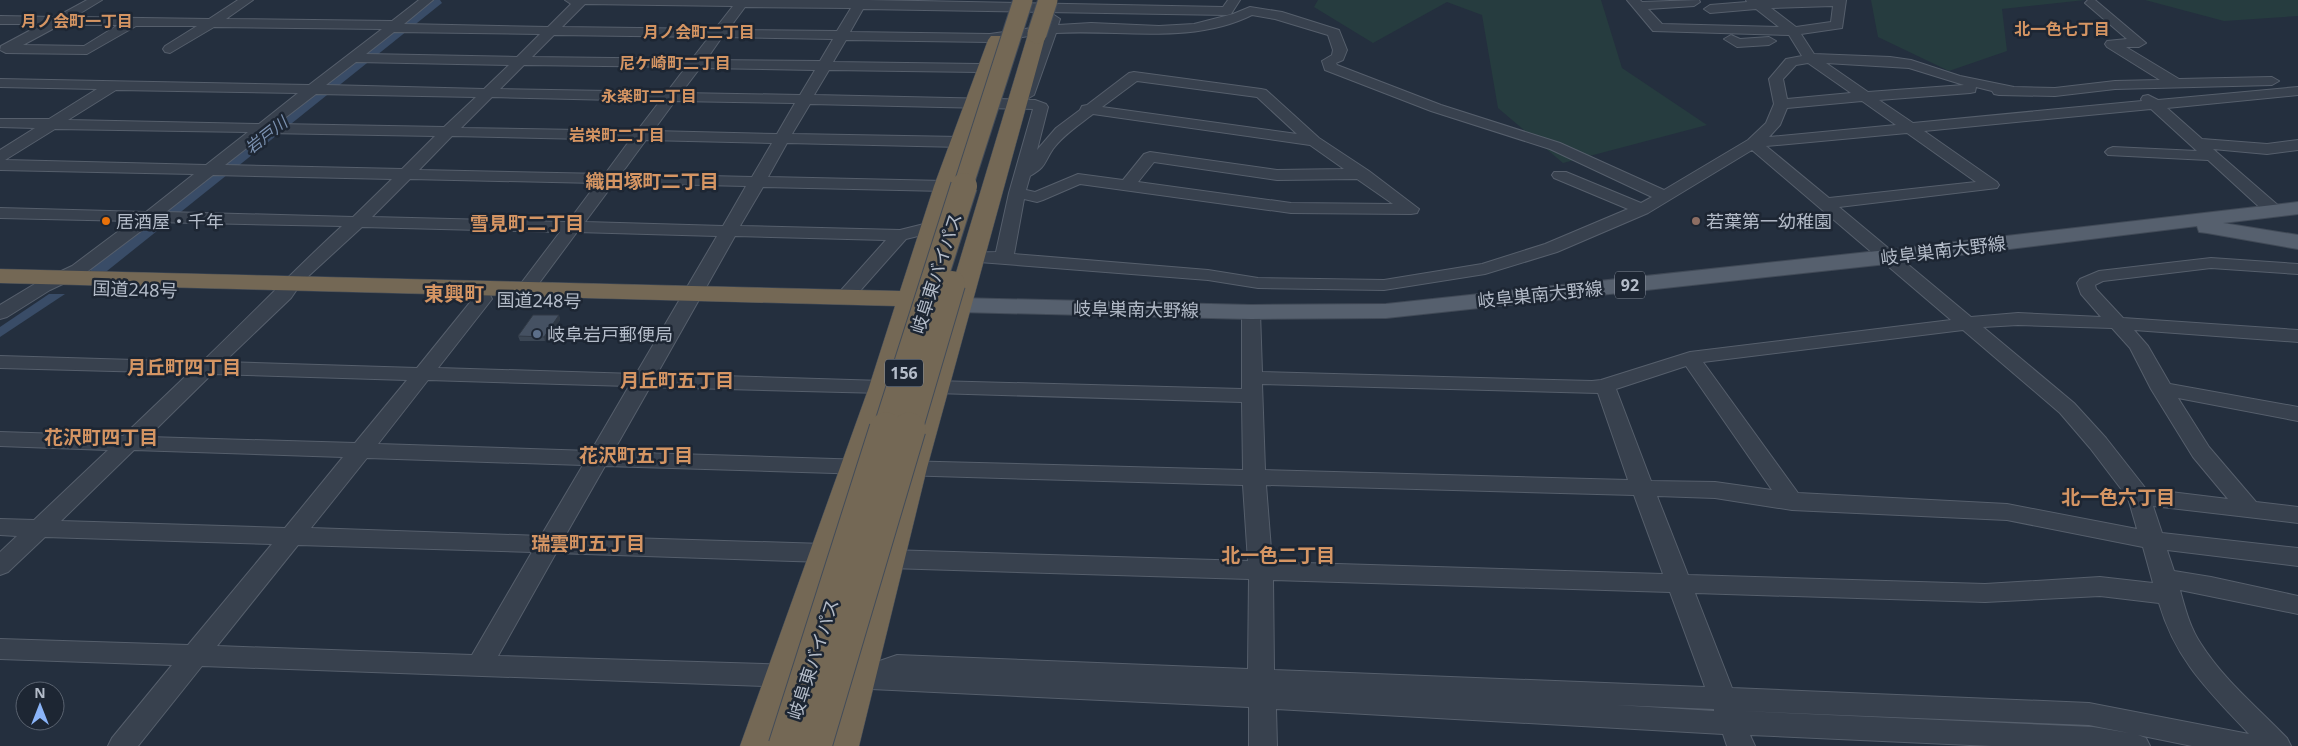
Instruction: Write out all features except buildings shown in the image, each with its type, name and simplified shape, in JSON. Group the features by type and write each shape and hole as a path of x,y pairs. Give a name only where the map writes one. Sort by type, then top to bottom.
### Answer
{"highway":[{"name":"岐阜東バイパス","path":"815,746 1036,0"},
{"name":"岐阜東バイパス","path":"785,746 1010,2"},
{"name":"156","path":"759,746 854,466 883,387 945,186 974,102 982,85 993,39 1010,2"},
{"name":"156","path":"840,746 912,468 972,257 1017,103 1054,3"},
{"name":"国道248号","path":"0,276 53,282 288,289 483,299 844,297 908,303"},
{"name":"国道248号","path":"0,285 53,282"},
{"name":"国道248号","path":"288,289 525,290 690,298 908,303"},
{"path":"908,303 959,305"}],"main road":[{"name":"岐阜巣南大野線","path":"959,305 1251,312 1386,311 1887,257 2298,208"},
{"path":"2180,223 2298,242"}],"street":[{"path":"2,51 96,0"},
{"path":"170,50 247,0"},
{"path":"0,313 53,282 78,270 210,170 427,0"},
{"path":"572,0 1010,2 1143,5 1227,12 1234,0"},
{"path":"0,566 207,368 582,0"},
{"path":"1710,9 1755,2 1840,1 1837,25 1796,34 1738,43 1731,40"},
{"path":"525,290 742,2"},
{"path":"479,666 860,2"},
{"path":"1635,3 1694,2"},
{"path":"1755,2 1796,34 1810,58 1991,185 1823,204"},
{"path":"1635,3 1658,28 1796,34"},
{"path":"2091,3 2139,43 2112,44 2175,83"},
{"path":"0,20 212,22 436,29 993,39 1044,31 1113,26 1159,30 1194,28 1238,17 1253,6 1334,33 1340,50 1338,57 1329,61 1330,67 1436,108 1555,146 1664,196"},
{"path":"2,51 87,50 134,21"},
{"path":"974,102 971,90 993,39"},
{"path":"354,58 979,68"},
{"path":"972,257 1208,275 1258,283 1384,285 1485,270 1552,248 1642,209 1753,143 1773,125 1780,104 1776,79 1791,62 1810,58 1902,62 1958,79 2013,91"},
{"path":"1017,193 1037,197 1078,179 1259,205 1312,210 1411,209 1314,141 1261,93 1134,76 1087,109 1060,131 1046,148 1037,165 1023,173"},
{"path":"1780,104 1950,89 2055,92 2131,85 2298,78"},
{"path":"0,83 1035,104 1041,107 1017,193 1004,258"},
{"path":"0,157 113,85"},
{"path":"2131,85 2274,211"},
{"path":"1753,143 2298,91"},
{"path":"1087,109 1314,141"},
{"path":"0,123 961,142"},
{"path":"1753,143 2066,408 2098,442 2139,496 2176,618 2190,649 2228,695 2277,746"},
{"path":"2198,143 2267,149 2298,146"},
{"path":"2113,152 2213,156"},
{"path":"1126,187 1150,156 1277,176 1363,174"},
{"path":"0,165 945,186"},
{"path":"1259,205 1277,176"},
{"path":"1560,176 1642,209"},
{"path":"0,213 900,235 932,227"},
{"path":"844,297 900,235"},
{"path":"2249,509 2201,452 2161,389 2138,346 2087,290 2086,283 2100,276 2163,267 2211,263 2298,269"},
{"path":"122,746 483,299"},
{"path":"1251,312 1254,479 1261,570 1263,746"},
{"path":"935,387 1603,386 1690,358 1965,323 2018,319 2117,323 2298,336"},
{"path":"1690,358 1792,502"},
{"path":"0,362 883,387"},
{"path":"1603,386 1609,394 1642,487 1737,735"},
{"path":"2161,389 2298,414"},
{"path":"0,439 1254,479 1715,490 1792,502 2007,512 2152,540 2298,558"},
{"path":"2139,496 2298,514"},
{"path":"0,527 824,553"},
{"path":"889,559 1985,593 2106,586 2150,591 2167,588 2211,586 2298,605"},
{"path":"0,649 859,678 1723,698 2090,714 2250,746"},
{"path":"1262,688 1737,735 2093,739 2136,746"}],"green space":[{"path":"1318,0 1601,0 1622,68 1707,125 1563,163 1498,108 1482,15 1447,2 1373,43 1314,7"},
{"path":"1871,0 2085,0 2002,9 2007,51 1949,71 1878,37"},
{"path":"2145,0 2298,0 2298,16 2224,21"}],"water":[{"path":"49,294 65,294 0,337 0,327"}],"waterway":[{"name":"岩戸川","path":"99,266 434,3"}],"place":[{"name":"居酒屋・千年","path":"106,221"},
{"name":"若葉第一幼稚園","path":"1696,221"},
{"name":"岐阜岩戸郵便局","path":"537,334"}],"district":[{"name":"月ノ会町一丁目","path":"77,21"},
{"name":"北一色七丁目","path":"2062,29"},
{"name":"月ノ会町二丁目","path":"699,32"},
{"name":"尼ケ崎町二丁目","path":"675,63"},
{"name":"永楽町二丁目","path":"649,96"},
{"name":"岩栄町二丁目","path":"617,135"},
{"name":"織田塚町二丁目","path":"652,181"},
{"name":"雪見町二丁目","path":"527,223"},
{"name":"東興町","path":"454,293"},
{"name":"月丘町四丁目","path":"184,367"},
{"name":"月丘町五丁目","path":"677,380"},
{"name":"花沢町四丁目","path":"101,437"},
{"name":"花沢町五丁目","path":"636,455"},
{"name":"北一色六丁目","path":"2118,497"},
{"name":"瑞雲町五丁目","path":"588,543"},
{"name":"北一色二丁目","path":"1278,555"}]}
